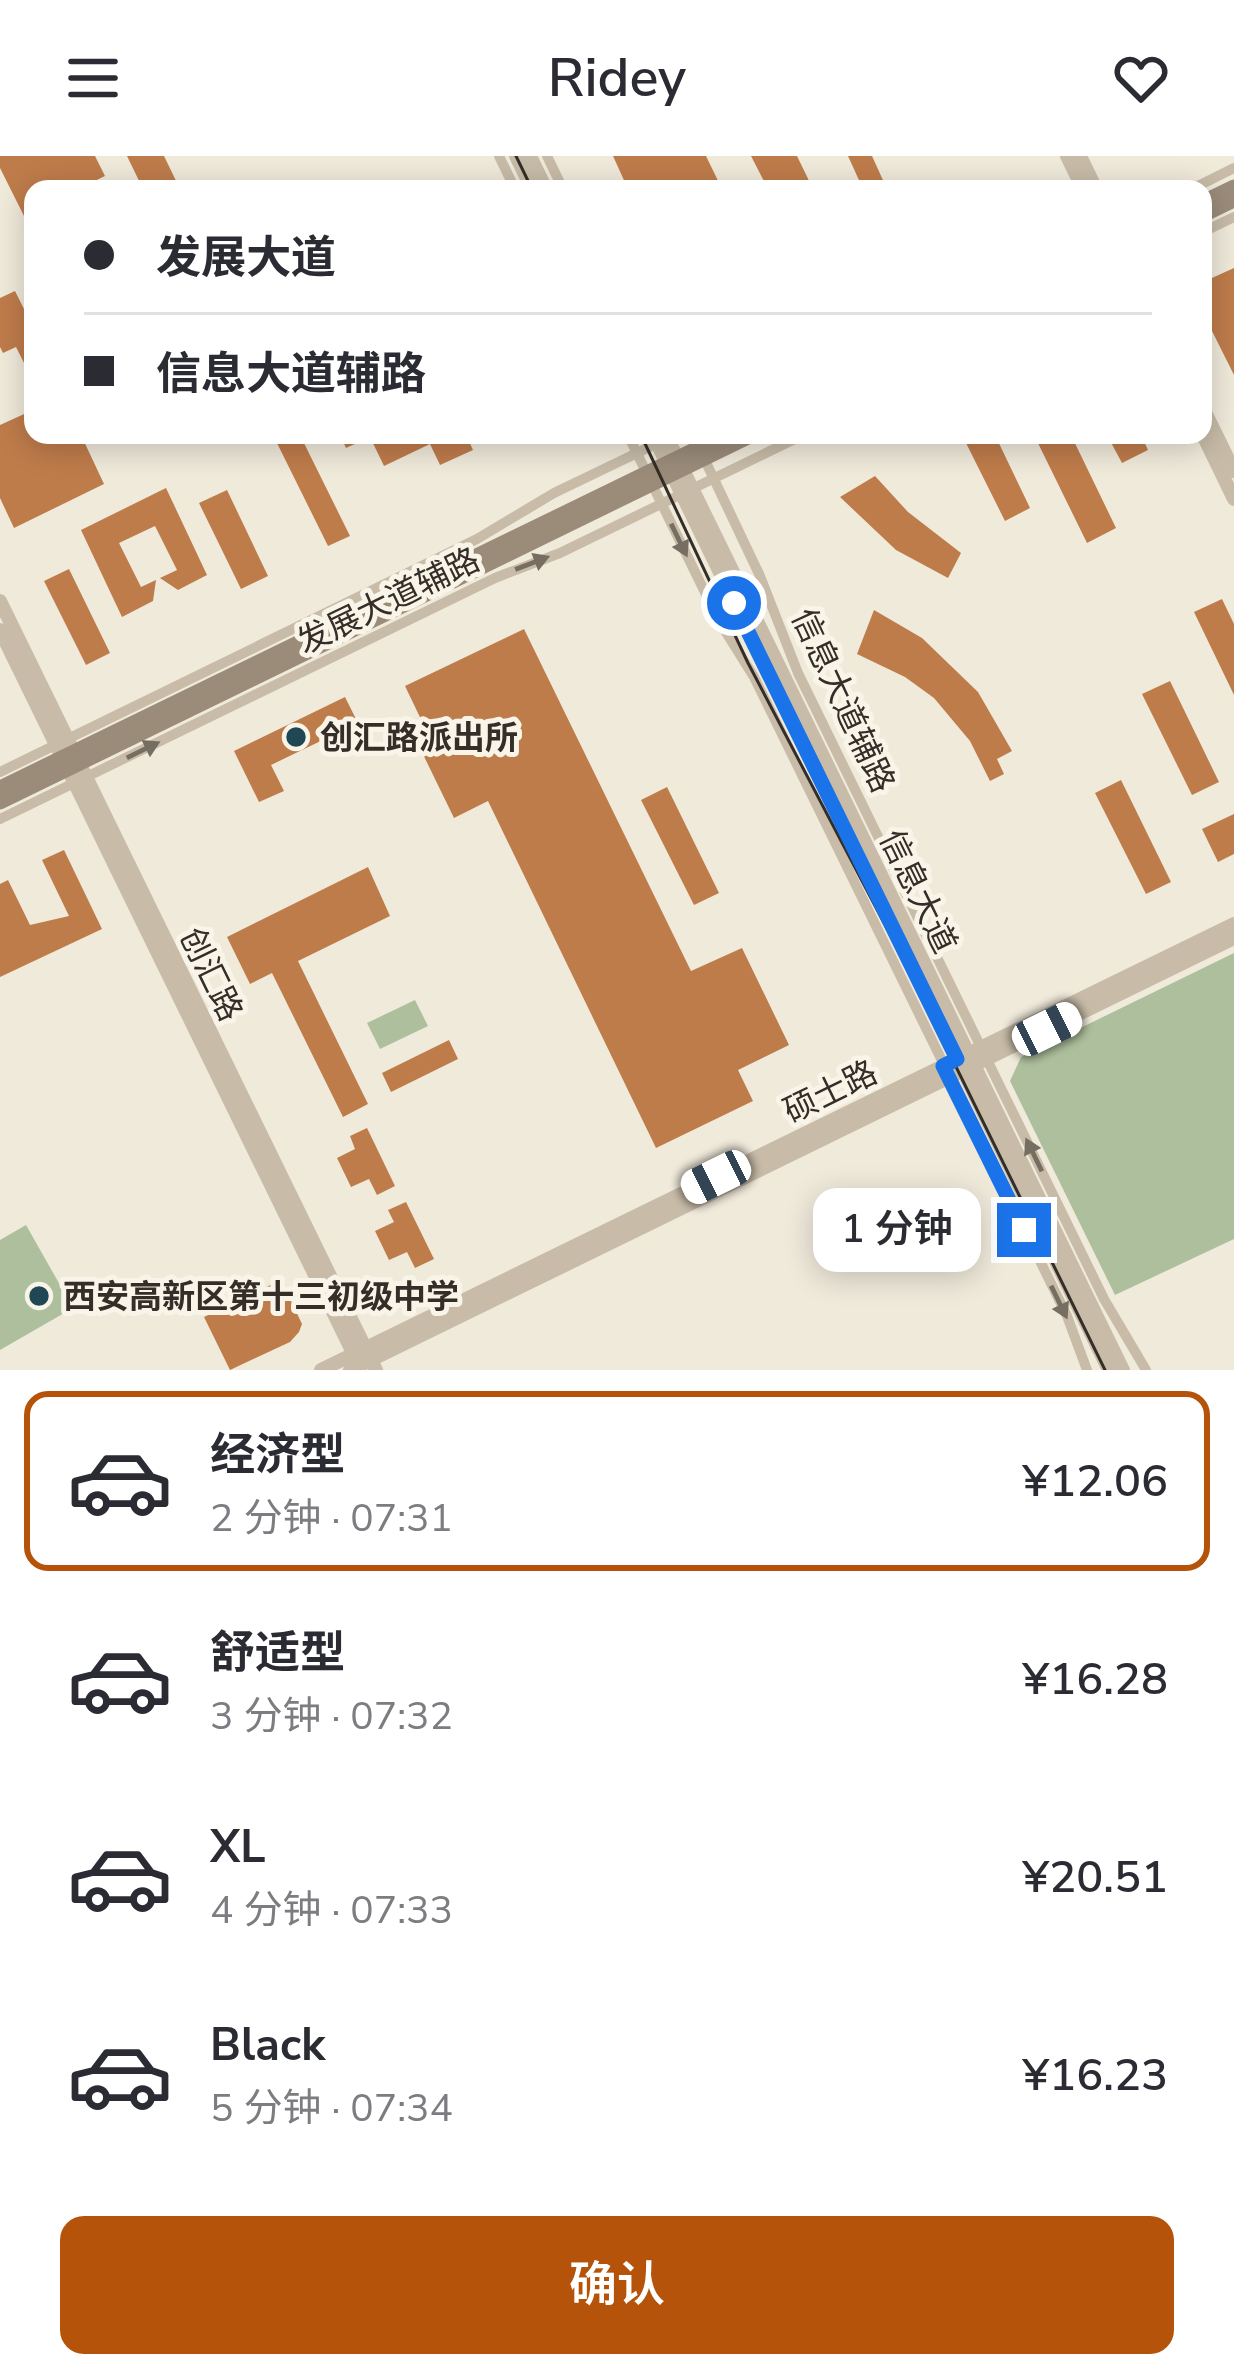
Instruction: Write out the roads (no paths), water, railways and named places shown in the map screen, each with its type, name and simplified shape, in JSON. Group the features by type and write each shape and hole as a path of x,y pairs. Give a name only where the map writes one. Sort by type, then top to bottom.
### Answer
{"main road":[{"path":"0,802 71,761 650,479 699,447"},
{"path":"0,788 71,761"}],"street":[{"path":"1212,426 1234,471"},
{"name":"信息大道辅路","path":"632,444 719,621 965,1062 1146,1370"},
{"name":"发展大道辅路","path":"0,819 71,761 652,444"},
{"name":"信息大道","path":"666,444 1109,1370"},
{"name":"发展大道辅路","path":"0,772 71,761 662,504 784,444"},
{"path":"1207,444 1234,499"},
{"name":"信息大道辅路","path":"699,447 965,1062 1087,1370"},
{"name":"创汇路","path":"0,601 71,761 362,1363"},
{"name":"创汇路","path":"0,630 71,761"},
{"name":"硕士路","path":"321,1370 362,1363 1234,924"},
{"name":"硕士路","path":"965,1062 1234,938"},
{"name":"信息大道","path":"965,1062 1123,1370"}],"tram line":[{"path":"516,156 528,180"},
{"path":"645,444 748,663 906,965 1105,1370"}],"place":[{"name":"创汇路派出所","path":"296,737"},
{"name":"西安高新区第十三初级中学","path":"39,1296"}]}
